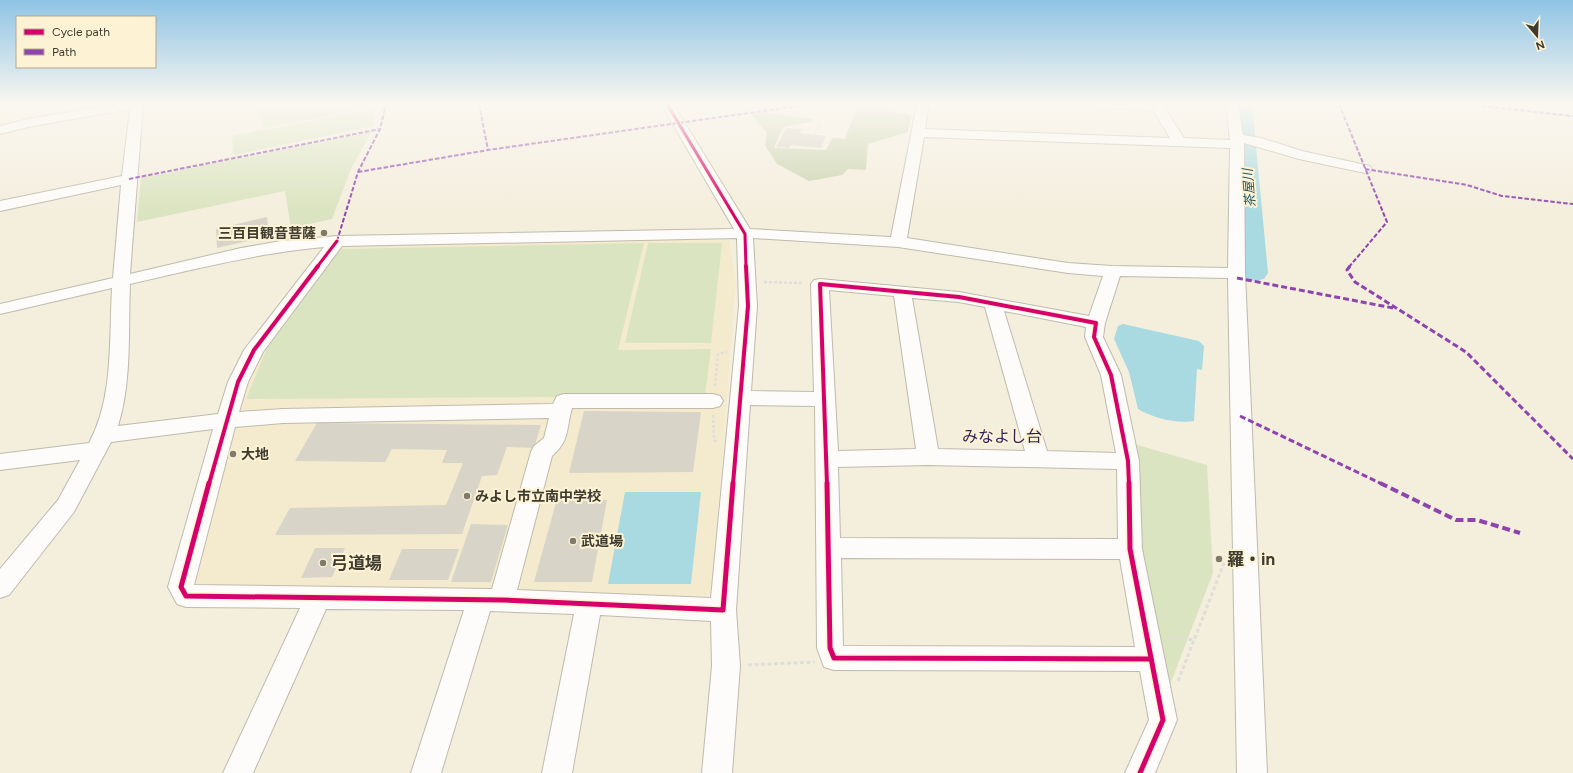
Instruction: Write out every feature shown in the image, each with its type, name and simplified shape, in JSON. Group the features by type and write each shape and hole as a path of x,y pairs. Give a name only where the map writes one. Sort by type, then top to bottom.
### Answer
{"street":[{"path":"0,587 66,506 99,443 113,408 117,384 121,280 133,140"},
{"path":"689,140 745,234 748,281 748,306 723,610 726,666 717,773"},
{"path":"898,242 917,140"},
{"path":"1124,140 1180,142 1240,140"},
{"path":"1242,140 1299,155 1365,169"},
{"path":"1242,140 1236,273 1252,773"},
{"path":"0,206 129,179"},
{"path":"0,309 121,280 268,248 337,241 768,233 898,242 1068,268 1112,272 1236,273"},
{"path":"337,241 254,350 238,382 226,420 181,587 186,596 491,600 723,610"},
{"path":"1112,272 1096,323 1094,337 1111,375 1128,462 1130,549 1163,720 1140,773"},
{"path":"1096,323 992,302 820,284 823,399 827,459 830,648 834,658 1149,647"},
{"path":"902,292 928,457"},
{"path":"992,302 1038,459"},
{"path":"741,398 823,399"},
{"path":"426,773 491,600 542,452 554,442 564,401 713,401"},
{"path":"0,462 226,420 283,416 561,411"},
{"path":"827,459 928,457 1128,462"},
{"path":"828,548 1130,549"},
{"path":"238,773 318,598"},
{"path":"558,773 589,605"}],"path":[{"path":"748,281 820,284"},
{"path":"720,445 714,440 713,401 718,354 733,350"},
{"path":"1177,684 1226,559"},
{"path":"1149,647 1194,640"},
{"path":"726,666 827,661 834,658"}],"shaded area":[{"name":"みよし市立南中学校","path":"729,239 736,280 712,591 706,596 201,590 195,581 235,410 263,347 343,246"}],"green space":[{"path":"232,140 306,140 234,155"},
{"path":"331,140 367,140 351,169 332,219 291,228 285,191 137,222 141,178"},
{"path":"766,140 777,140 774,148 826,150 831,140 881,140 868,144 866,170 848,169 842,175 809,181 777,164 765,145"},
{"path":"644,243 618,350 711,349 705,396 246,399 267,348 340,249"},
{"path":"648,243 722,243 711,343 625,343"},
{"path":"1134,444 1207,465 1213,573 1168,690 1141,550"}],"water":[{"path":"1123,324 1199,341 1204,346 1202,370 1197,369 1194,421 1180,422 1165,420 1138,409 1129,372 1114,339 1118,326"},
{"path":"625,492 701,492 691,584 608,584"}],"building":[{"path":"780,140 824,140 821,148 791,145 789,148 776,147"},
{"path":"267,217 269,236 217,248 216,229"},
{"path":"584,411 701,412 693,472 569,473"},
{"path":"317,423 541,425 534,448 507,447 497,475 482,476 462,534 275,535 290,508 446,505 463,463 442,463 447,450 392,449 385,462 295,461"},
{"name":"武道場","path":"557,499 607,500 592,582 534,582"},
{"path":"471,524 508,525 491,582 451,582"},
{"name":"弓道場","path":"315,548 345,548 332,577 301,578"},
{"path":"402,549 459,549 448,580 389,580"}],"waterway":[{"name":"茶屋川","path":"1245,140 1255,273"}],"marked path":[{"path":"129,179 324,140"},
{"path":"337,241 358,172 374,140"},
{"path":"486,140 488,150"},
{"path":"358,172 488,150 558,140"},
{"path":"1354,140 1387,222 1347,270 1355,282 1466,352 1573,459"},
{"path":"1365,169 1467,185 1502,196 1573,204"},
{"path":"1237,278 1393,308"},
{"path":"1240,416 1456,520 1477,520 1520,533"}],"cycle path":[{"path":"337,241 254,350 238,382 226,420 181,587 186,596 502,600 723,610 748,306 745,234 689,140"},
{"path":"1140,773 1163,720 1130,549 1128,461 1111,375 1094,337 1096,323 959,297 820,284 827,459 830,648 834,658 1151,659"}],"place":[{"name":"三百目観音菩薩","path":"324,233"},
{"name":"大地","path":"233,454"},
{"name":"みよし市立南中学校","path":"467,496"},
{"name":"武道場","path":"573,541"},
{"name":"羅・in","path":"1219,559"},
{"name":"弓道場","path":"323,563"}],"district":[{"name":"みなよし台","path":"1002,436"}]}
